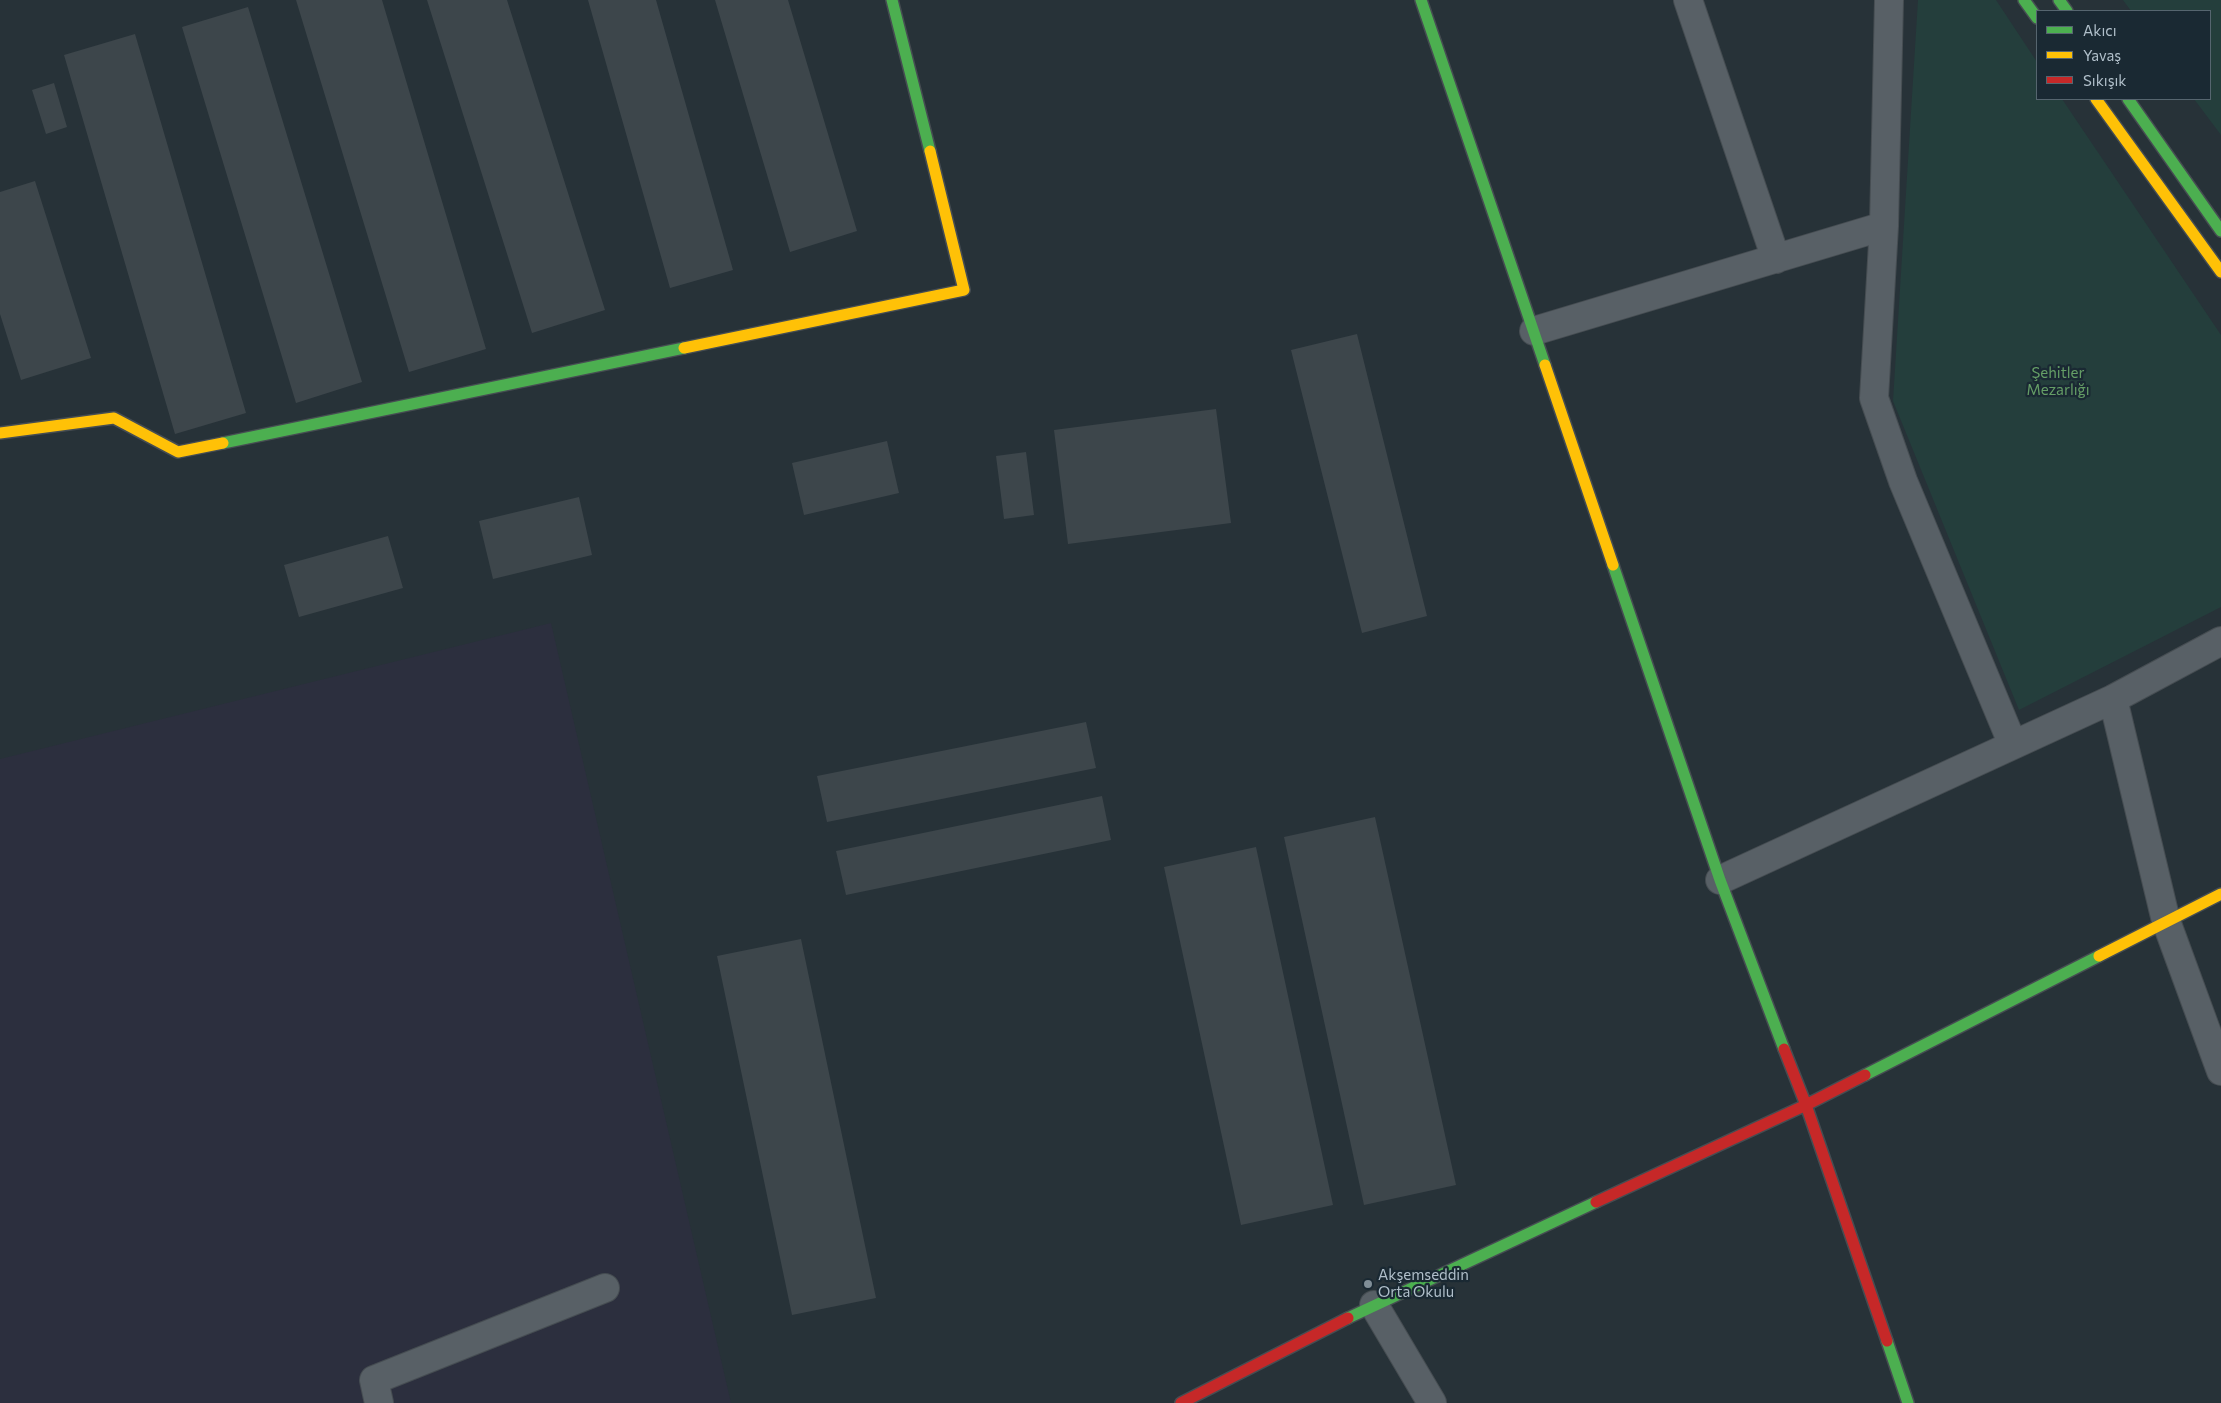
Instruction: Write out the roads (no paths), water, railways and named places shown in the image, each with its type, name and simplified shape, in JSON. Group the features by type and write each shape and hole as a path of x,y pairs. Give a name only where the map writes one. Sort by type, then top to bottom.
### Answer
{"street":[{"path":"0,433 114,418 178,452 964,290 892,0"},
{"path":"1421,0 1720,880 1806,1104 1908,1403"},
{"path":"1688,0 1776,259"},
{"path":"1889,0 1884,226 1874,398 1902,481 2013,745"},
{"path":"2024,0 2036,17"},
{"path":"2097,100 2221,272"},
{"path":"2129,100 2221,231"},
{"path":"1534,331 1884,226"},
{"path":"1720,880 2113,699 2221,642"},
{"path":"2113,699 2166,921 2221,1071"},
{"path":"1181,1403 1374,1305 1806,1104 2221,894"},
{"path":"379,1403 374,1380 605,1288"},
{"path":"1374,1305 1432,1403"}],"place":[{"name":"Akşemseddin Orta Okulu","path":"1368,1284"}],"park label":[{"name":"Şehitler Mezarlığı","path":"2058,382"}]}
